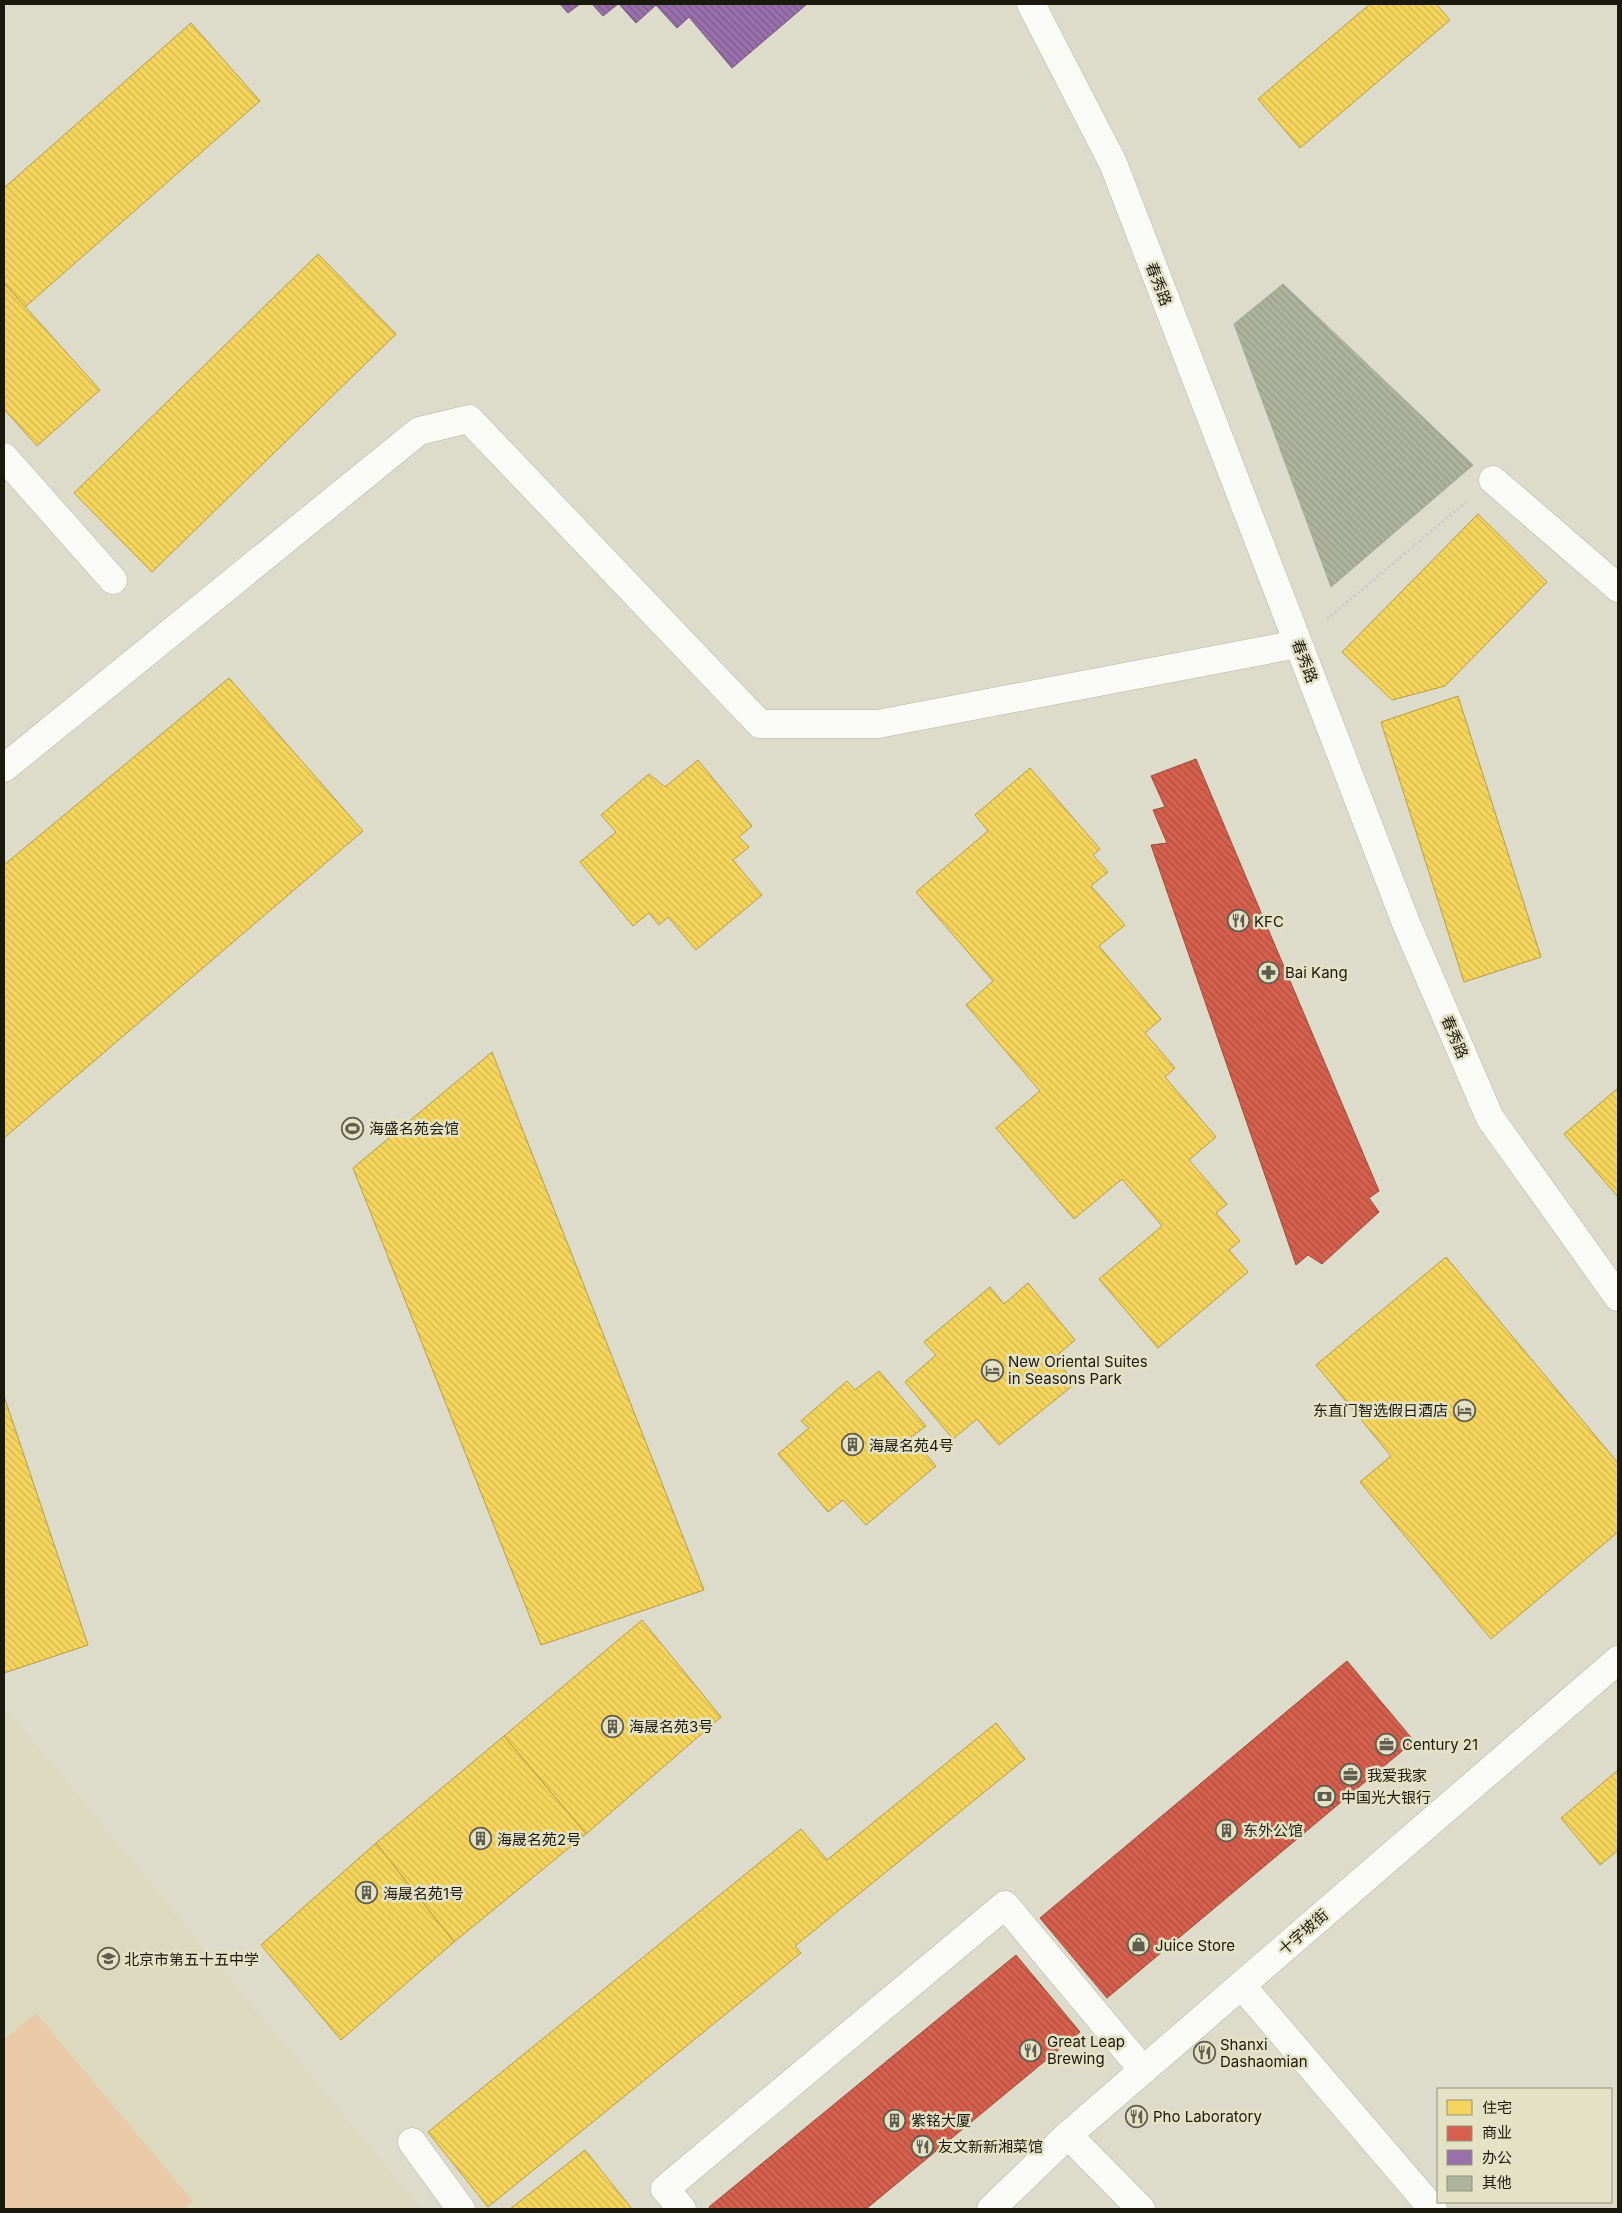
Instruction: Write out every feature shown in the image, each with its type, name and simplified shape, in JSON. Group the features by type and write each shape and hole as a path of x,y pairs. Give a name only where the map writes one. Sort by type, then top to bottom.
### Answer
{"street":[{"name":"春秀路","path":"1031,4 1113,163 1406,923 1490,1118 1618,1297"},
{"path":"4,768 419,431 469,419 760,724 878,724 1298,644"},
{"path":"4,457 113,580"},
{"path":"1493,480 1618,588"},
{"name":"十字坡街","path":"991,2209 1068,2135 1618,1660"},
{"path":"682,2209 665,2189 1005,1905 1143,2070"},
{"path":"1241,1986 1433,2209"},
{"path":"1068,2135 1141,2209"},
{"path":"412,2142 461,2209"}],"path":[{"path":"1298,644 1493,480"}],"shaded area":[{"name":"北京市第五十五中学","path":"4,1708 420,2209 4,2209"},
{"path":"36,2013 193,2201 183,2209 4,2209 4,2039"}],"building: 住宅":[{"path":"1370,4 1436,4 1450,20 1300,148 1258,99"},
{"path":"191,23 260,101 25,307 4,283 4,188"},
{"path":"318,254 396,334 152,572 74,493"},
{"path":"4,283 100,390 37,446 4,409"},
{"path":"1478,514 1547,582 1445,686 1392,700 1342,652"},
{"path":"229,678 363,831 4,1138 4,865"},
{"path":"1458,696 1541,957 1464,982 1381,722"},
{"path":"698,760 752,826 739,837 749,847 733,860 762,895 696,950 668,917 659,925 649,913 633,926 580,862 616,832 601,815 649,774 665,787"},
{"path":"1030,768 1100,849 1093,855 1108,872 1091,886 1125,925 1099,946 1161,1019 1145,1033 1175,1068 1165,1077 1216,1137 1189,1160 1227,1204 1216,1213 1240,1241 1229,1250 1248,1272 1158,1348 1099,1279 1162,1226 1122,1179 1074,1219 996,1128 1040,1091 966,1005 993,981 916,892 988,831 975,815"},
{"path":"492,1052 704,1590 541,1645 353,1168"},
{"path":"1618,1088 1618,1197 1564,1134"},
{"name":"东直门智选假日酒店","path":"1446,1257 1618,1463 1618,1532 1491,1639 1360,1482 1391,1456 1316,1365"},
{"name":"New Oriental Suites in Seasons Park","path":"1028,1283 1075,1340 1054,1358 1076,1383 999,1445 977,1419 953,1439 905,1382 936,1355 924,1342 990,1287 1004,1304"},
{"name":"海晟名苑4号","path":"879,1371 926,1426 911,1437 936,1466 866,1525 843,1500 828,1512 778,1454 809,1428 801,1421 847,1381 855,1390"},
{"path":"4,1396 88,1645 4,1673"},
{"name":"海晟名苑3号","path":"642,1620 721,1717 586,1834 504,1736"},
{"path":"996,1723 1025,1759 795,1946 801,1953 488,2207 428,2132 801,1829 827,1860"},
{"name":"海晟名苑2号","path":"504,1736 586,1834 454,1942 376,1843"},
{"path":"1618,1770 1618,1850 1600,1865 1561,1818"},
{"name":"海晟名苑1号","path":"376,1843 454,1942 341,2040 261,1945"},
{"path":"585,2150 632,2209 510,2209"}],"building: 商业":[{"path":"1196,759 1379,1191 1369,1198 1379,1212 1322,1264 1308,1255 1296,1265 1151,845 1167,843 1153,810 1165,807 1151,776"},
{"name":"东外公馆","path":"1347,1661 1414,1741 1107,1998 1040,1918"},
{"name":"紫铭大厦","path":"1016,1955 1080,2032 866,2209 711,2209 709,2207"}],"building: 办公":[{"path":"560,4 580,4 568,13"},
{"path":"592,4 618,4 603,16"},
{"path":"619,4 807,4 732,68 689,17 677,28 656,5 636,23"}],"building: 其他":[{"path":"1283,284 1473,465 1331,587 1234,324"}],"place":[{"name":"KFC","path":"1238,921"},
{"name":"Bai Kang","path":"1269,972"},
{"name":"海盛名苑会馆","path":"353,1128"},
{"name":"New Oriental Suites in Seasons Park","path":"992,1370"},
{"name":"东直门智选假日酒店","path":"1464,1410"},
{"name":"海晟名苑4号","path":"853,1445"},
{"name":"海晟名苑3号","path":"613,1726"},
{"name":"Century 21","path":"1386,1744"},
{"name":"我爱我家","path":"1351,1775"},
{"name":"中国光大银行","path":"1325,1797"},
{"name":"东外公馆","path":"1227,1830"},
{"name":"海晟名苑2号","path":"481,1839"},
{"name":"海晟名苑1号","path":"367,1893"},
{"name":"Juice Store","path":"1139,1945"},
{"name":"北京市第五十五中学","path":"108,1959"},
{"name":"Great Leap Brewing","path":"1031,2050"},
{"name":"Shanxi Dashaomian","path":"1204,2053"},
{"name":"Pho Laboratory","path":"1137,2116"},
{"name":"紫铭大厦","path":"895,2120"},
{"name":"友文新新湘菜馆","path":"922,2146"}]}
